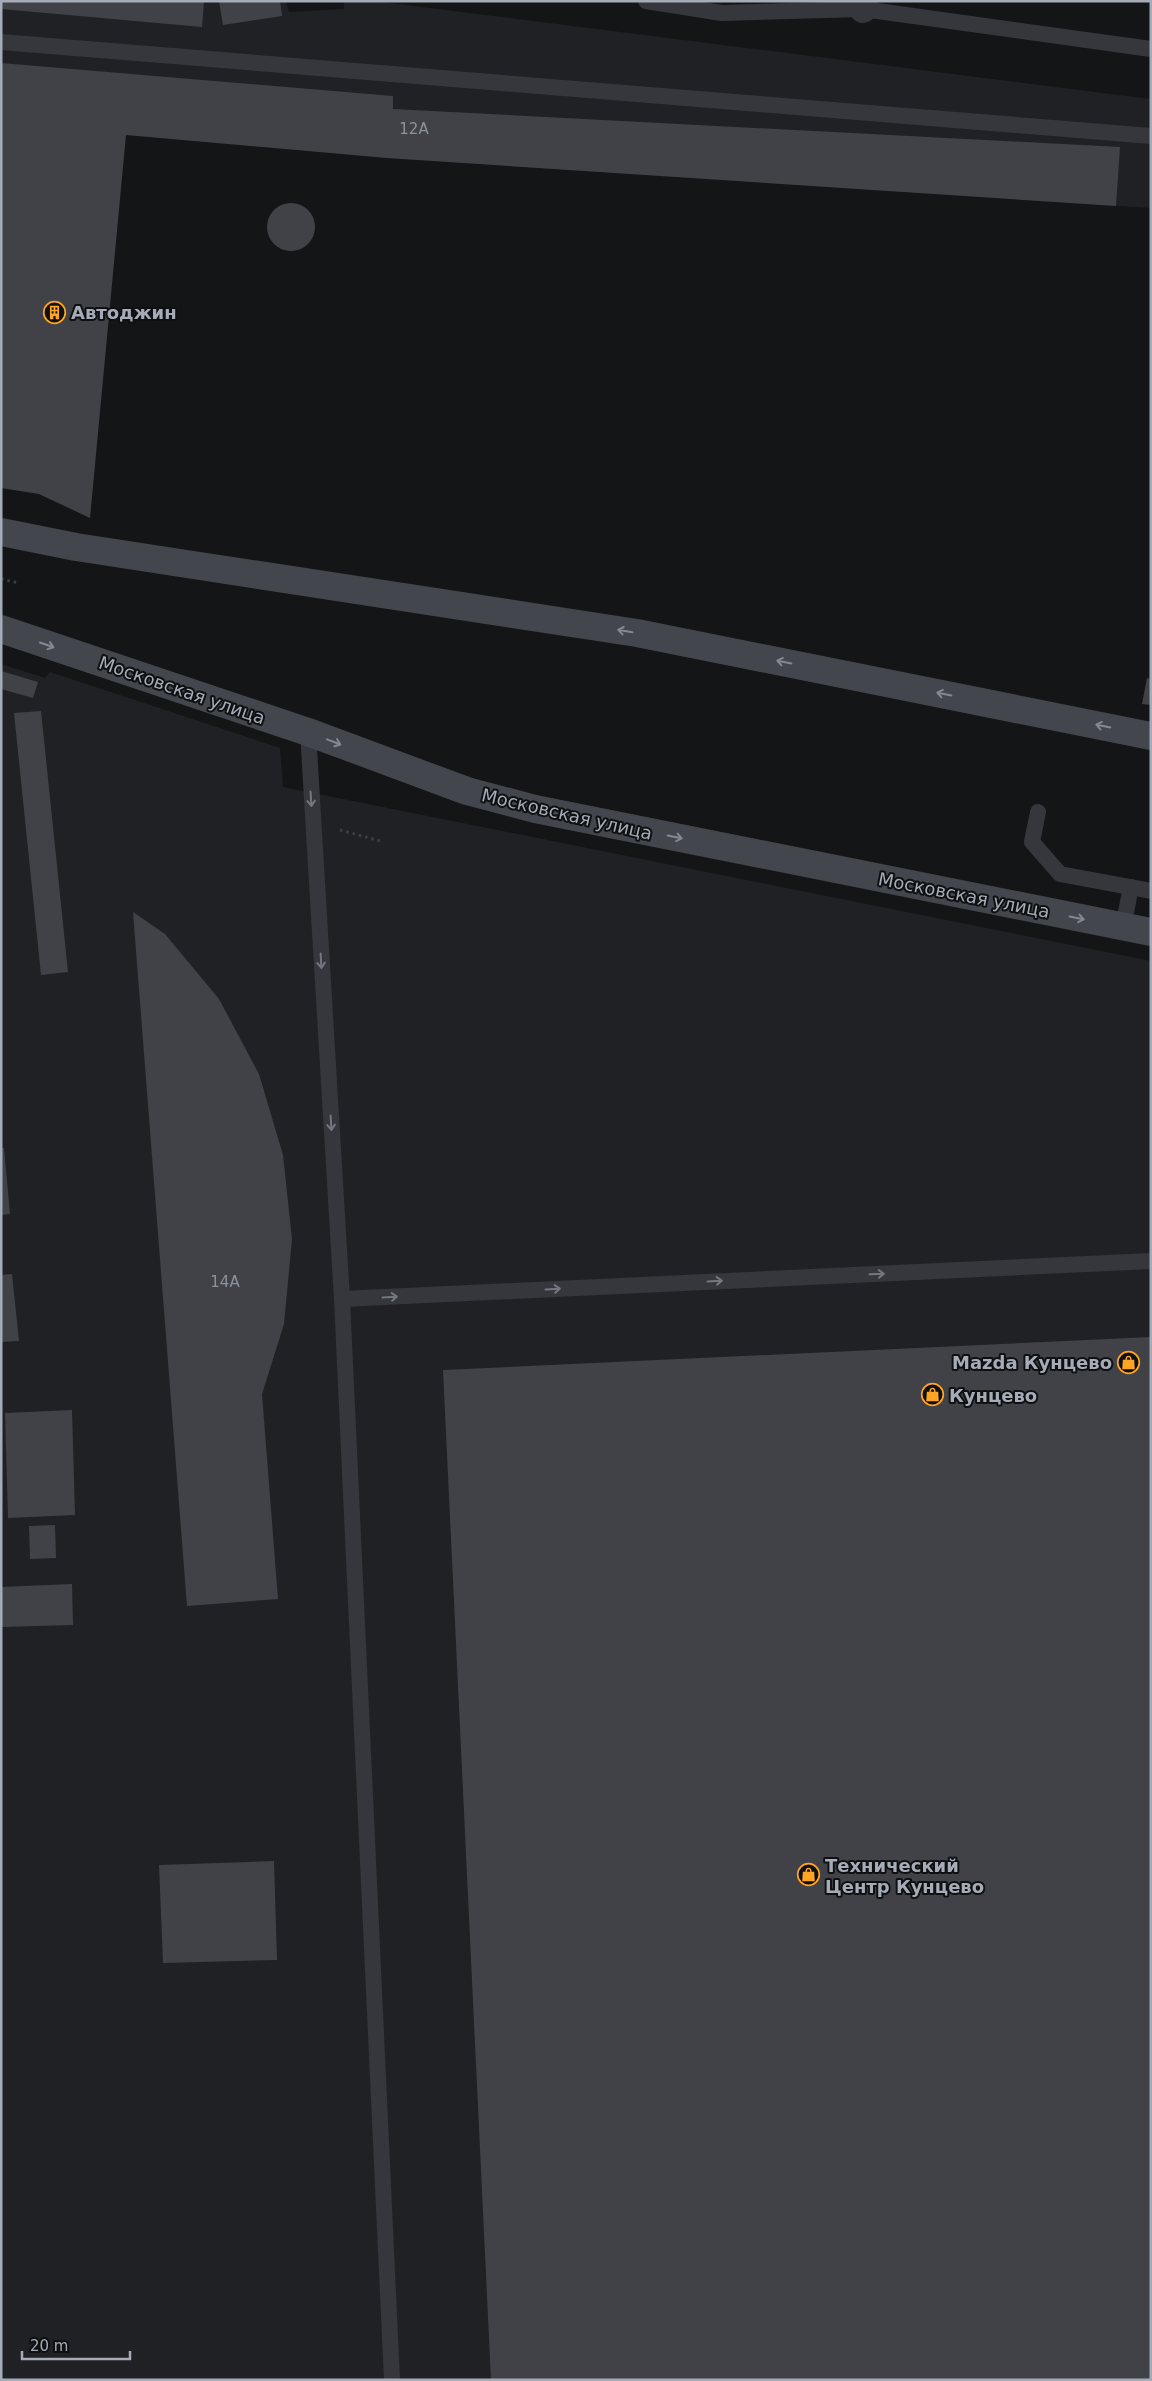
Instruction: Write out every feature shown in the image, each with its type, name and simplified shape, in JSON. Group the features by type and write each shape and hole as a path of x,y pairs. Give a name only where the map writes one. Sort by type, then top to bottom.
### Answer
{"street":[{"path":"1,532 76,547 638,633 1151,736"},
{"name":"Московская улица","path":"1,629 308,732 467,791 535,809 1151,932"}],"lane":[{"path":"646,1 722,13 864,5 1151,49"},
{"path":"1,42 1151,136"},
{"path":"308,732 342,1299 392,2380"},
{"path":"1038,812 1032,842 1060,874 1151,891"},
{"path":"1123,927 1131,887"},
{"path":"342,1299 1151,1261"}],"path":[{"path":"1,579 19,583"},
{"path":"313,822 384,842"}],"shaded area":[{"path":"1,1 286,1 289,12 344,9 344,1 375,1 1151,99 1151,208 387,158 1,122"},
{"path":"1,664 45,678 50,672 280,748 283,787 1151,961 1151,2380 1,2380"}],"building":[{"path":"1,1 204,1 202,27 1,9"},
{"path":"219,1 280,1 282,16 223,25"},
{"path":"1,63 393,96 393,109 1120,147 1116,206 387,158 126,135 90,518 39,494 1,488"},
{"path":"291,203 300,205 308,210 313,218 315,227 313,236 308,244 300,249 291,251 282,249 274,244 269,236 267,227 269,218 274,210 282,205"},
{"path":"1,671 38,682 33,698 1,689"},
{"path":"1147,678 1151,679 1151,705 1142,704"},
{"path":"41,711 68,972 41,975 14,713"},
{"path":"133,912 165,934 219,999 259,1074 283,1155 292,1239 284,1324 262,1394 278,1599 187,1606"},
{"path":"1,1148 4,1148 10,1214 1,1215"},
{"path":"12,1274 19,1341 1,1342 1,1275"},
{"name":"Технический Центр Кунцево","path":"1151,1337 1151,2380 491,2380 443,1370"},
{"path":"72,1410 75,1515 8,1518 5,1413"},
{"path":"55,1525 56,1558 30,1559 29,1526"},
{"path":"72,1584 73,1625 2,1627 1,1587"},
{"path":"274,1861 277,1960 163,1963 159,1865"}],"place":[{"name":"Автоджин","path":"55,312"},
{"name":"Mazda Кунцево","path":"1128,1362"},
{"name":"Кунцево","path":"933,1395"},
{"name":"Технический Центр Кунцево","path":"809,1875"}]}
